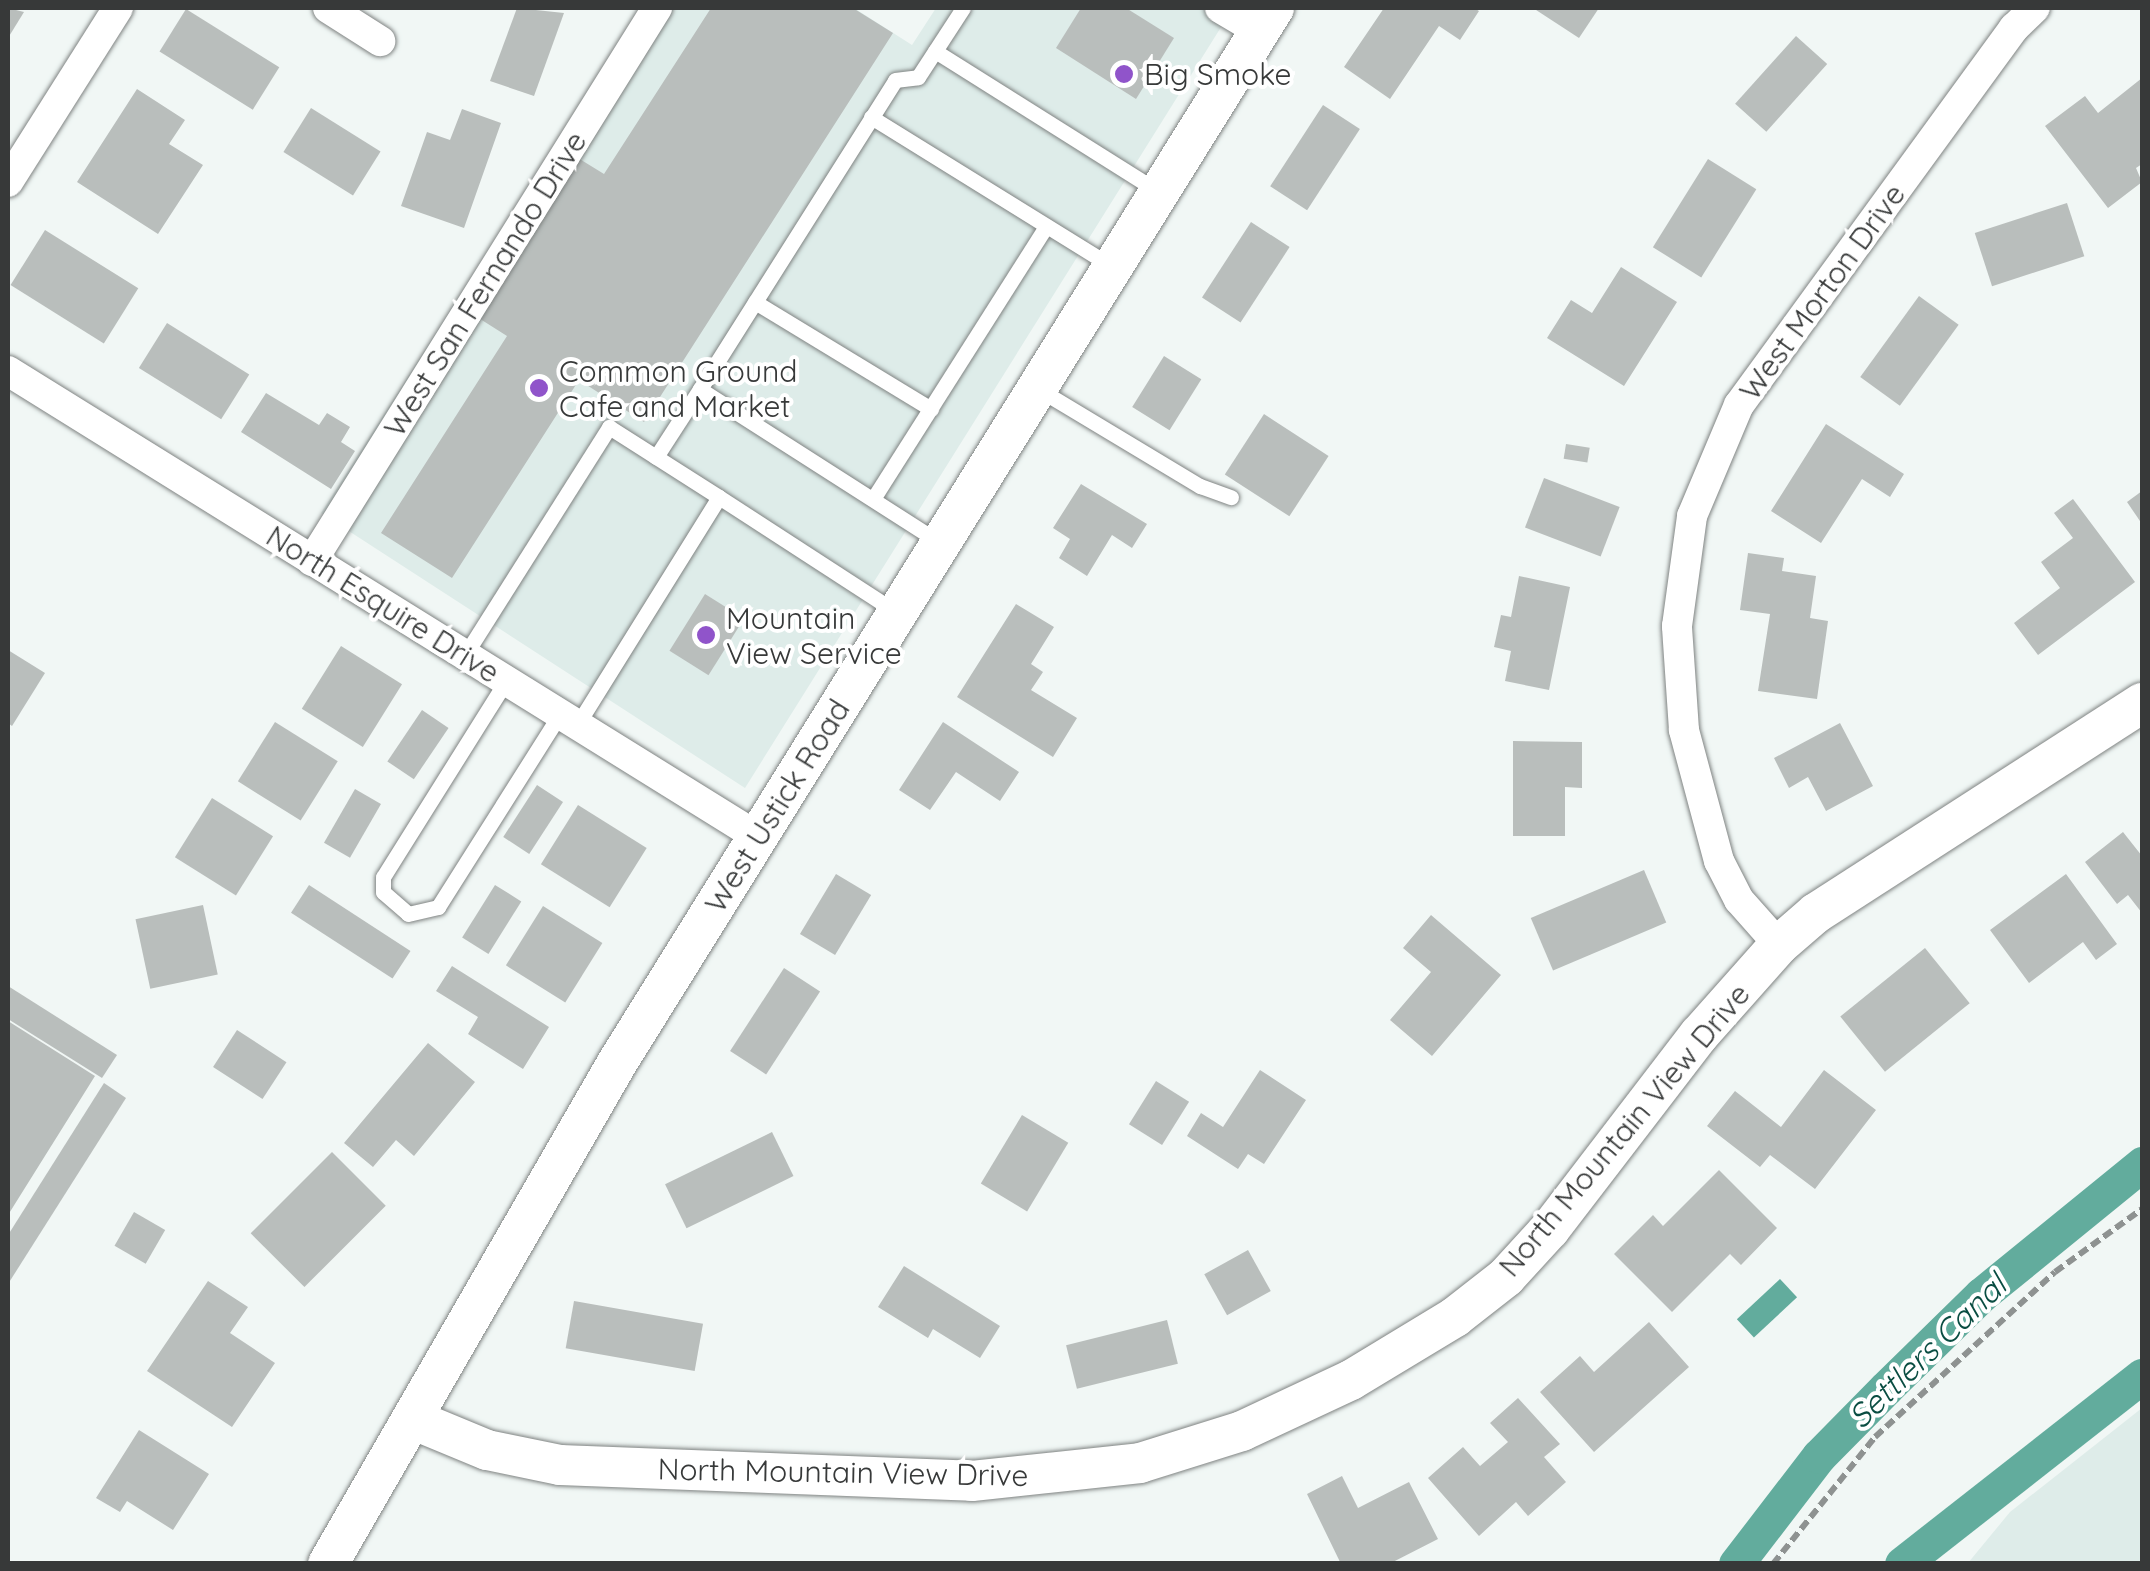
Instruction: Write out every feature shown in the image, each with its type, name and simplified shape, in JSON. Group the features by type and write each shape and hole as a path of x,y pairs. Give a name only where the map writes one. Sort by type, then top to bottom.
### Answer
{"street":[{"path":"8,182 118,8"},
{"path":"328,8 380,41"},
{"name":"West San Fernando Drive","path":"312,561 658,8"},
{"path":"1220,8 1267,20"},
{"name":"West Morton Drive","path":"1780,945 1739,900 1719,862 1684,730 1677,626 1692,516 1739,405 2035,8"},
{"name":"West Ustick Road","path":"328,1564 617,1063 1267,20"},
{"name":"North Esquire Drive","path":"8,371 758,837"},
{"name":"North Mountain View Drive","path":"412,1419 487,1450 560,1465 972,1481 1140,1463 1242,1431 1366,1371 1455,1317 1506,1277 1550,1229 1699,1035 1780,945 1816,913 2142,702"}],"lane":[{"path":"656,457 894,80 918,77 963,8"},
{"path":"935,51 1159,192"},
{"path":"871,117 1113,266"},
{"path":"873,500 1046,226"},
{"path":"754,302 930,409"},
{"path":"700,388 941,543"},
{"path":"1037,388 1200,486 1231,497"},
{"path":"465,655 609,427 897,613"},
{"path":"506,681 383,877 383,892 408,914 438,908 719,498"}],"path":[{"path":"1773,1564 1875,1437 2055,1272 2142,1209"}],"shaded area":[{"path":"643,8 854,8 912,45 936,8 1233,8 745,788 321,513"},
{"path":"1780,1279 1797,1297 1754,1338 1737,1319"},
{"path":"2142,1408 2142,1563 1968,1563 2010,1512"}],"building":[{"path":"8,8 24,12 8,38"},
{"path":"517,8 564,13 534,96 490,81"},
{"path":"711,8 853,8 893,33 644,422 579,380 452,578 381,533 507,336 477,317 578,158 604,174"},
{"name":"Big Smoke","path":"1081,8 1126,8 1174,38 1136,99 1056,48"},
{"path":"1384,8 1479,11 1460,40 1439,26 1390,99 1344,67"},
{"path":"1533,8 1599,8 1579,38"},
{"path":"186,9 279,67 253,110 160,51"},
{"path":"1796,36 1827,64 1766,132 1735,104"},
{"path":"2142,78 2142,164 2136,168 2142,182 2108,208 2045,126 2085,96 2098,113"},
{"path":"137,89 185,120 169,144 203,165 158,234 77,182"},
{"path":"1323,105 1360,129 1307,210 1270,186"},
{"path":"311,108 381,151 353,196 283,152"},
{"path":"462,109 501,123 464,228 401,206 427,132 450,140"},
{"path":"1708,159 1756,189 1701,277 1653,247"},
{"path":"2067,203 2084,256 1992,286 1975,233"},
{"path":"1251,222 1290,247 1241,323 1202,297"},
{"path":"45,230 138,288 104,343 11,285"},
{"path":"1621,267 1677,302 1624,386 1547,338 1571,300 1592,313"},
{"path":"1919,296 1959,325 1900,406 1860,377"},
{"path":"167,323 249,374 221,419 139,368"},
{"path":"1164,356 1201,379 1170,430 1132,407"},
{"path":"266,393 319,425 327,413 350,427 341,442 355,451 331,489 241,432"},
{"path":"1264,414 1329,456 1289,516 1225,474"},
{"path":"1826,424 1904,474 1890,497 1862,479 1821,543 1771,511"},
{"path":"1566,444 1590,448 1587,463 1564,459"},
{"path":"1544,478 1620,507 1601,557 1525,527"},
{"path":"1081,484 1147,524 1132,548 1112,535 1087,576 1059,558 1070,539 1053,528"},
{"path":"2142,491 2142,524 2127,502"},
{"path":"2073,499 2135,582 2038,655 2014,623 2060,588 2041,562 2073,538 2054,513"},
{"path":"1748,553 1784,558 1782,571 1816,576 1810,618 1828,621 1817,699 1758,691 1770,614 1740,610"},
{"path":"1519,576 1570,587 1549,690 1505,681 1511,651 1494,647 1501,615 1511,617"},
{"name":"Mountain View Service","path":"705,594 744,618 709,675 669,651"},
{"path":"1016,604 1054,627 1031,664 1043,672 1031,690 1077,718 1053,757 957,697"},
{"path":"341,646 402,684 363,747 302,709"},
{"path":"8,650 45,673 12,726 8,723"},
{"path":"422,710 449,728 414,779 387,761"},
{"path":"275,722 338,761 301,821 238,781"},
{"path":"943,722 1019,772 1000,801 956,772 930,810 899,790"},
{"path":"1840,723 1873,786 1826,811 1808,777 1789,788 1774,758"},
{"path":"1513,741 1582,742 1582,788 1565,787 1565,836 1513,836"},
{"path":"537,785 563,802 529,854 503,837"},
{"path":"355,789 381,804 350,858 324,843"},
{"path":"212,798 273,836 236,896 175,857"},
{"path":"578,805 647,848 610,907 541,864"},
{"path":"2123,832 2142,856 2142,913 2128,895 2117,904 2085,862"},
{"path":"1644,870 1666,922 1553,971 1531,918"},
{"path":"836,874 871,895 835,955 800,934"},
{"path":"2066,874 2117,944 2096,960 2083,942 2029,983 1990,930"},
{"path":"309,885 410,951 393,979 291,913"},
{"path":"495,885 521,901 488,954 462,938"},
{"path":"203,905 218,974 150,989 136,919"},
{"path":"543,906 602,943 565,1002 506,965"},
{"path":"1431,915 1501,975 1432,1056 1390,1020 1431,972 1403,948"},
{"path":"1925,948 1970,1003 1885,1072 1840,1017"},
{"path":"452,966 549,1027 523,1069 468,1034 478,1017 436,991"},
{"path":"784,968 820,991 766,1074 730,1051"},
{"path":"8,986 117,1055 102,1078 8,1019"},
{"path":"8,1021 95,1076 8,1215 9,1096"},
{"path":"237,1030 286,1062 263,1099 213,1067"},
{"path":"428,1043 475,1082 414,1156 396,1140 373,1167 344,1143"},
{"path":"1260,1070 1306,1100 1264,1164 1248,1154 1238,1169 1187,1136 1201,1113 1223,1127"},
{"path":"1824,1070 1876,1110 1815,1189 1770,1155 1760,1167 1707,1126 1735,1091 1781,1127"},
{"path":"1156,1081 1189,1102 1162,1145 1129,1124"},
{"path":"104,1083 126,1098 8,1284 8,1235"},
{"path":"1022,1115 1068,1143 1027,1211 981,1184"},
{"path":"772,1132 793,1176 687,1228 665,1184"},
{"path":"332,1152 386,1206 304,1287 251,1233"},
{"path":"1719,1170 1777,1228 1741,1265 1730,1254 1672,1312 1614,1254 1653,1215 1663,1226"},
{"path":"134,1212 165,1230 146,1264 115,1246"},
{"path":"1248,1250 1271,1291 1227,1315 1204,1274"},
{"path":"904,1266 1000,1326 980,1358 933,1329 928,1338 878,1307"},
{"path":"208,1281 248,1307 230,1333 275,1363 232,1427 147,1371"},
{"path":"574,1301 703,1324 695,1371 566,1348"},
{"path":"1167,1320 1178,1364 1077,1389 1066,1345"},
{"path":"1649,1322 1689,1367 1594,1452 1540,1392 1580,1356 1594,1372"},
{"path":"1518,1398 1560,1444 1544,1457 1566,1482 1528,1516 1516,1502 1479,1536 1428,1478 1463,1447 1480,1466 1508,1442 1490,1423"},
{"path":"139,1430 209,1474 173,1530 127,1501 120,1512 96,1498"},
{"path":"1342,1476 1358,1508 1409,1482 1438,1539 1389,1564 1341,1564 1307,1494"}],"waterway":[{"name":"Settlers Canal","path":"1736,1564 1819,1456 1886,1388 1981,1295 2142,1164"},
{"path":"1902,1564 2142,1376"}],"place":[{"name":"Big Smoke","path":"1124,74"},
{"name":"Common Ground Cafe and Market","path":"539,388"},
{"name":"Mountain View Service","path":"706,635"}]}
